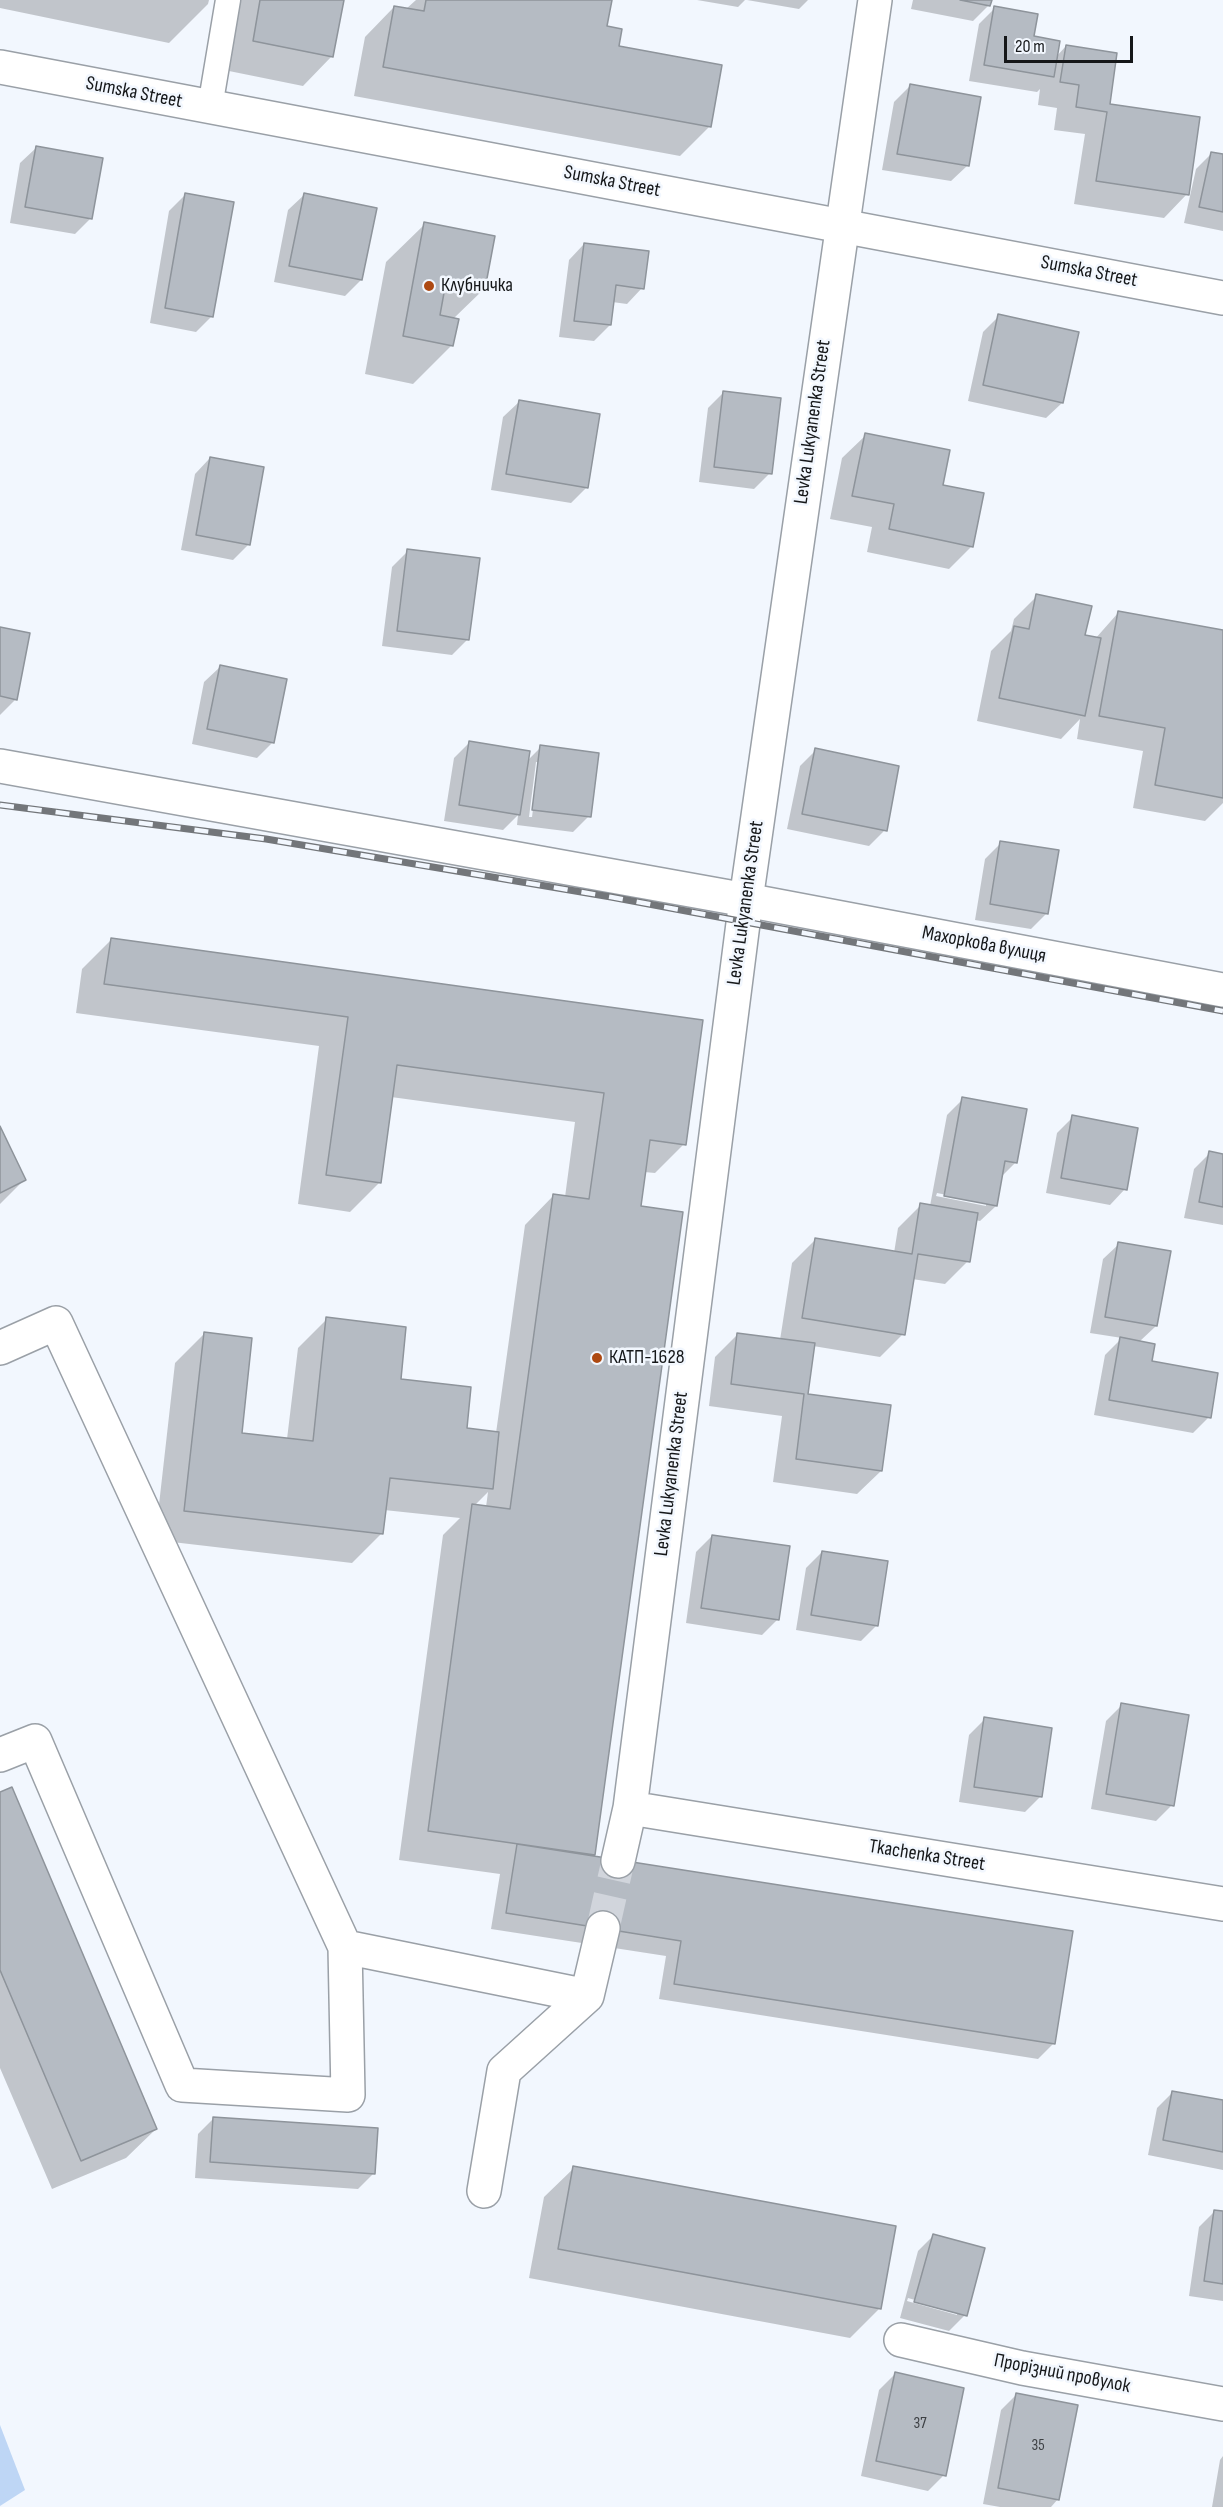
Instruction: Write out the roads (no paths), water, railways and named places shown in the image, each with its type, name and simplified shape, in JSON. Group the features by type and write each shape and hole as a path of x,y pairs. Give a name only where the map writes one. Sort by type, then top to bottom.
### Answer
{"street":[{"name":"Levka Lukyanenka Street","path":"618,1861 630,1808 746,900 874,0"},
{"name":"Sumska Street","path":"0,68 841,224 1223,298"},
{"name":"Махоркова вулиця","path":"0,766 746,900 1223,990"},
{"path":"0,1348 56,1323 345,1947 348,2095 182,2085 35,1741 0,1755"},
{"name":"Tkachenka Street","path":"630,1808 1223,1904"},
{"path":"484,2191 504,2071 587,1996 603,1928"},
{"path":"345,1947 587,1996"},
{"name":"Прорізний провулок","path":"902,2340 1022,2368 1223,2404"}],"lane":[{"path":"210,107 228,0"}],"tunnel":[{"path":"603,1928 618,1861"}],"railway":[{"path":"0,805 266,839 611,897 1223,1011"}],"place":[{"name":"Клубничка","path":"429,286"},
{"name":"КАТП-1628","path":"597,1358"}]}
